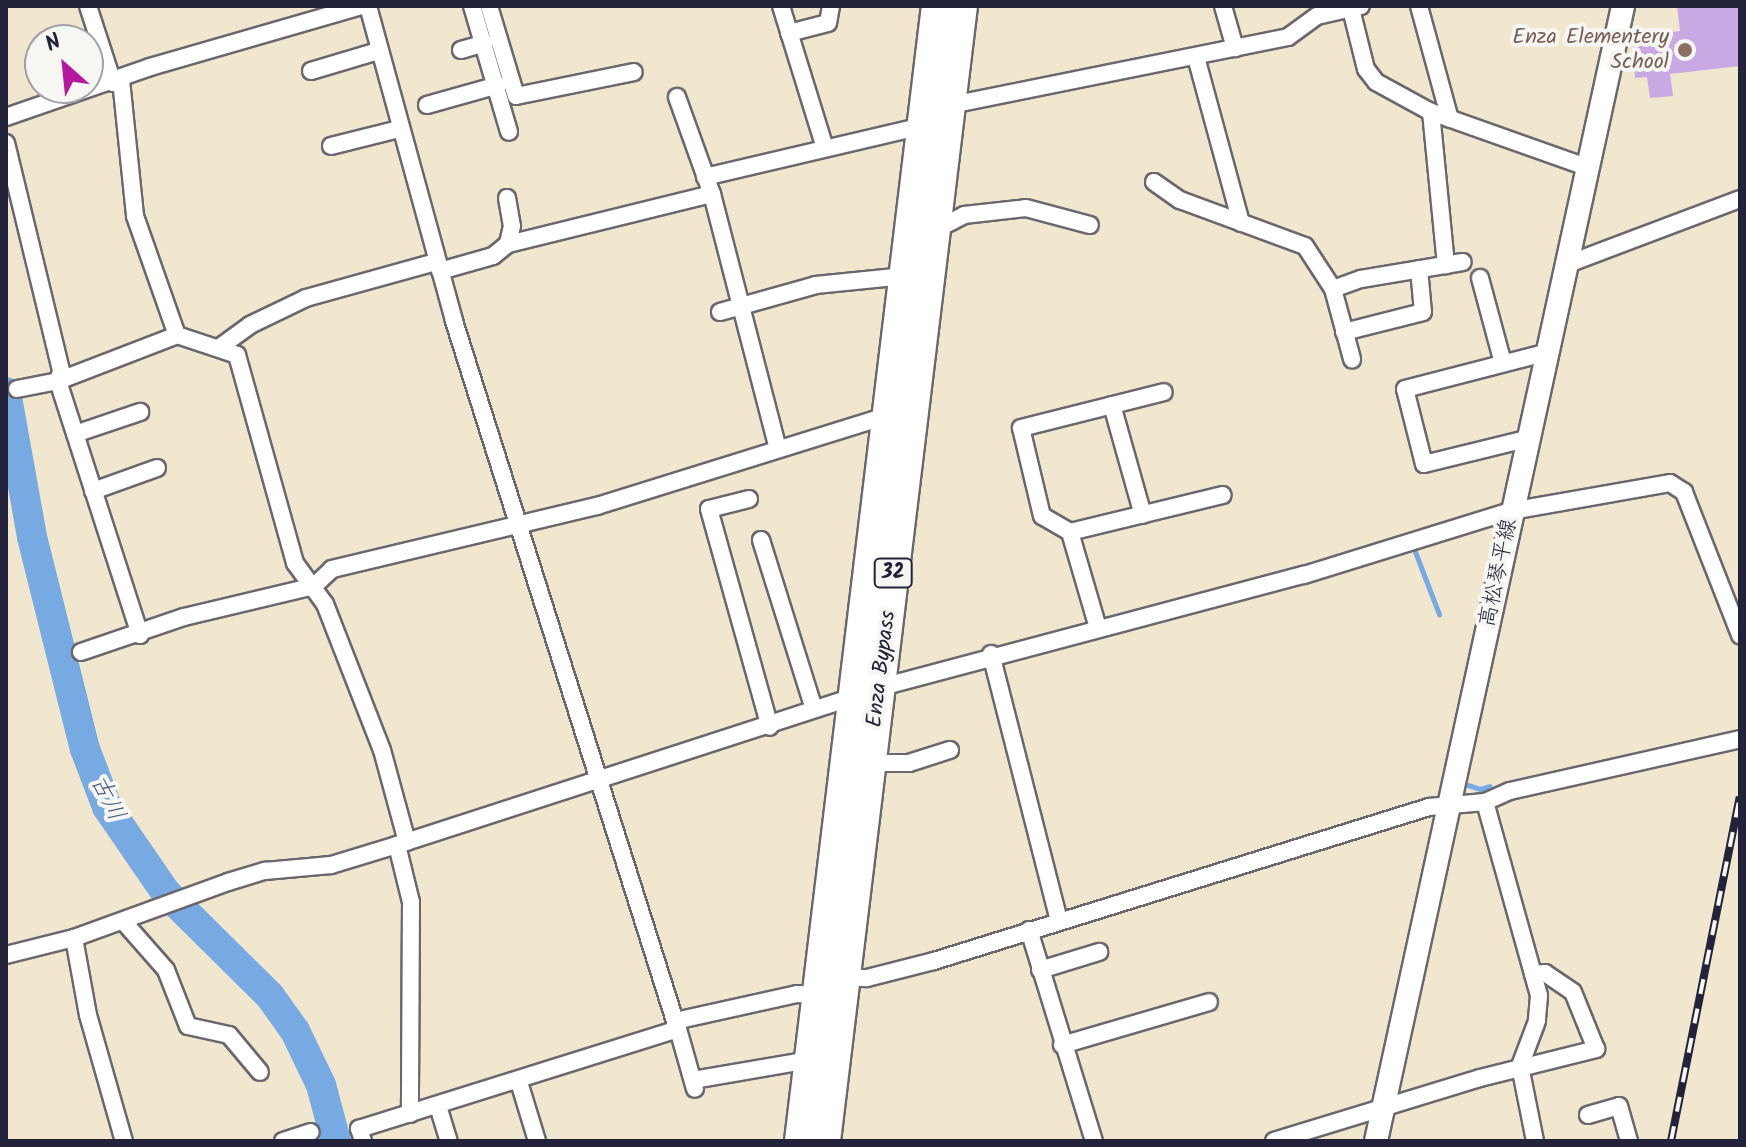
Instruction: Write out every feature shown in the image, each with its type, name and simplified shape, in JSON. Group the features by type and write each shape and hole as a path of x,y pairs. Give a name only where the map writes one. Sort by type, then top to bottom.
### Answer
{"highway":[{"name":"Enza Bypass","path":"825,1141 870,763 866,692 889,415 937,6"},
{"name":"Enza Bypass","path":"800,1141 817,995 937,229 962,6"},
{"path":"817,995 845,977"}],"main road":[{"name":"高松琴平線","path":"1376,1141 1544,353 1568,264 1623,6"}],"street":[{"path":"88,6 117,82 135,216 177,335"},
{"path":"6,117 361,6"},
{"path":"368,6 438,266 596,780 694,1085 810,1060"},
{"path":"472,6 498,85 509,132"},
{"path":"489,6 516,96 634,72"},
{"path":"781,6 825,148"},
{"path":"789,33 828,23 831,6"},
{"path":"1223,6 1235,48"},
{"path":"1419,6 1450,119"},
{"path":"951,105 1288,37 1317,16 1356,7 1366,69 1376,82 1431,112 1589,168"},
{"path":"461,50 485,43"},
{"path":"311,71 378,51"},
{"path":"1196,57 1241,223"},
{"path":"427,105 498,85"},
{"path":"677,97 712,194 777,446"},
{"path":"1333,289 1454,264 1431,112"},
{"path":"705,177 793,160 825,148 923,126"},
{"path":"331,146 399,129"},
{"path":"6,143 14,210 61,371 58,381 140,635"},
{"path":"1154,182 1180,200 1305,246 1333,289 1352,359"},
{"path":"220,347 250,325 306,298 493,256 508,244 712,194"},
{"path":"507,198 512,226 508,244"},
{"path":"1568,264 1738,205"},
{"path":"937,229 964,215 1026,208 1090,225"},
{"path":"1344,332 1423,312 1419,269"},
{"path":"720,312 816,285 905,276"},
{"path":"1480,278 1503,363"},
{"path":"17,389 58,381 177,335 237,355 295,563 314,586 382,750 411,902 410,1114"},
{"path":"1526,439 1424,464 1405,389 1544,353"},
{"path":"1164,392 1021,428 1042,516 1070,532 1223,495"},
{"path":"1112,405 1143,515"},
{"path":"75,434 140,412"},
{"path":"81,652 140,635 184,617 314,586 332,569 518,522 597,506 770,456 777,446 889,415"},
{"path":"93,491 157,468"},
{"path":"6,955 74,938 265,871 331,865 991,654 1304,575 1511,511 1651,484 1677,485 1740,635"},
{"path":"749,499 709,509 770,727"},
{"path":"1070,532 1098,628"},
{"path":"761,540 814,709"},
{"path":"991,654 1059,921"},
{"path":"845,977 867,978 920,965 1450,803 1485,802 1510,791 1740,739"},
{"path":"870,763 909,763 950,750"},
{"path":"1485,802 1533,974 1537,1021 1520,1066 1535,1141"},
{"path":"123,921 166,970 188,1026 229,1035 260,1072"},
{"path":"1029,930 1094,1141"},
{"path":"74,938 88,1015 124,1141"},
{"path":"1040,970 1099,952"},
{"path":"1274,1141 1520,1066 1596,1049 1573,992 1545,973 1533,974"},
{"path":"363,1141 359,1129 519,1082 676,1025 797,994 817,995"},
{"path":"1062,1045 1209,1002"},
{"path":"519,1082 537,1141"},
{"path":"438,1106 449,1141"},
{"path":"1588,1115 1619,1106 1629,1141"},
{"path":"283,1141 311,1132"}],"building":[{"path":"1677,6 1740,6 1740,66 1670,74 1673,96 1650,98 1647,77 1635,78 1633,37 1680,31"}],"waterway":[{"name":"古川","path":"6,392 32,537 85,749 107,807 166,893 270,996 295,1031 321,1085 336,1141"},
{"path":"1414,549 1439,614"},
{"path":"1468,785 1480,789 1490,786"},
{"path":"1534,1049 1542,1029"}],"railway":[{"path":"1671,1141 1740,797"}],"place":[{"name":"Enza Elementery School","path":"1685,50"}]}
